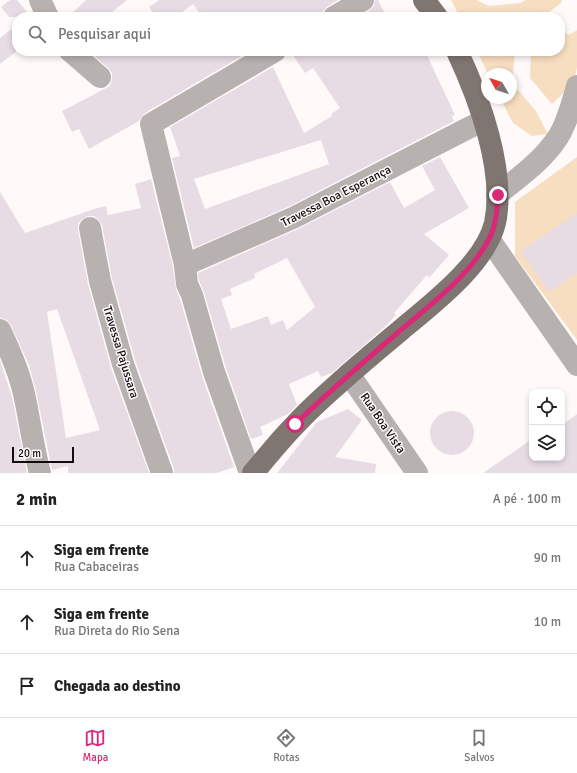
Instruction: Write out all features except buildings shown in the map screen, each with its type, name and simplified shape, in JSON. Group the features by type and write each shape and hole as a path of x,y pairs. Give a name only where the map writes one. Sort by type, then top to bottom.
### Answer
{"main road":[{"path":"424,0 433,12"},
{"path":"253,473 295,424 349,374 441,296 472,264 489,239 494,223 498,195 496,175 484,120 470,79 458,56"}],"street":[{"path":"40,0 46,12"},
{"path":"343,12 363,0"},
{"path":"76,56 100,77"},
{"path":"250,473 214,372 192,295 187,284 185,265 151,124 267,56"},
{"path":"498,195 535,164 557,140 570,109 577,86"},
{"name":"Travessa Boa Esperança","path":"185,265 295,217 484,120"},
{"name":"Travessa Pajussara","path":"90,228 100,281 124,364 162,473"},
{"path":"489,239 577,365"},
{"path":"0,330 11,354 24,394 34,451 40,473"},
{"name":"Rua Boa Vista","path":"349,374 417,473"}],"shaded area":[{"path":"451,0 476,0 489,6 520,3 526,0 562,0 561,3 549,12 457,12"},
{"path":"577,30 577,67 574,83 552,104 530,78 531,56 565,56 565,33 569,35"},
{"path":"479,56 515,56 513,68 485,68"},
{"path":"517,89 536,111 548,134 532,136 513,123 503,104 517,104"},
{"path":"577,157 577,340 515,256 515,202"}],"route":[{"path":"295,424 349,374 441,296 472,264 489,239 497,209 498,195"}]}
